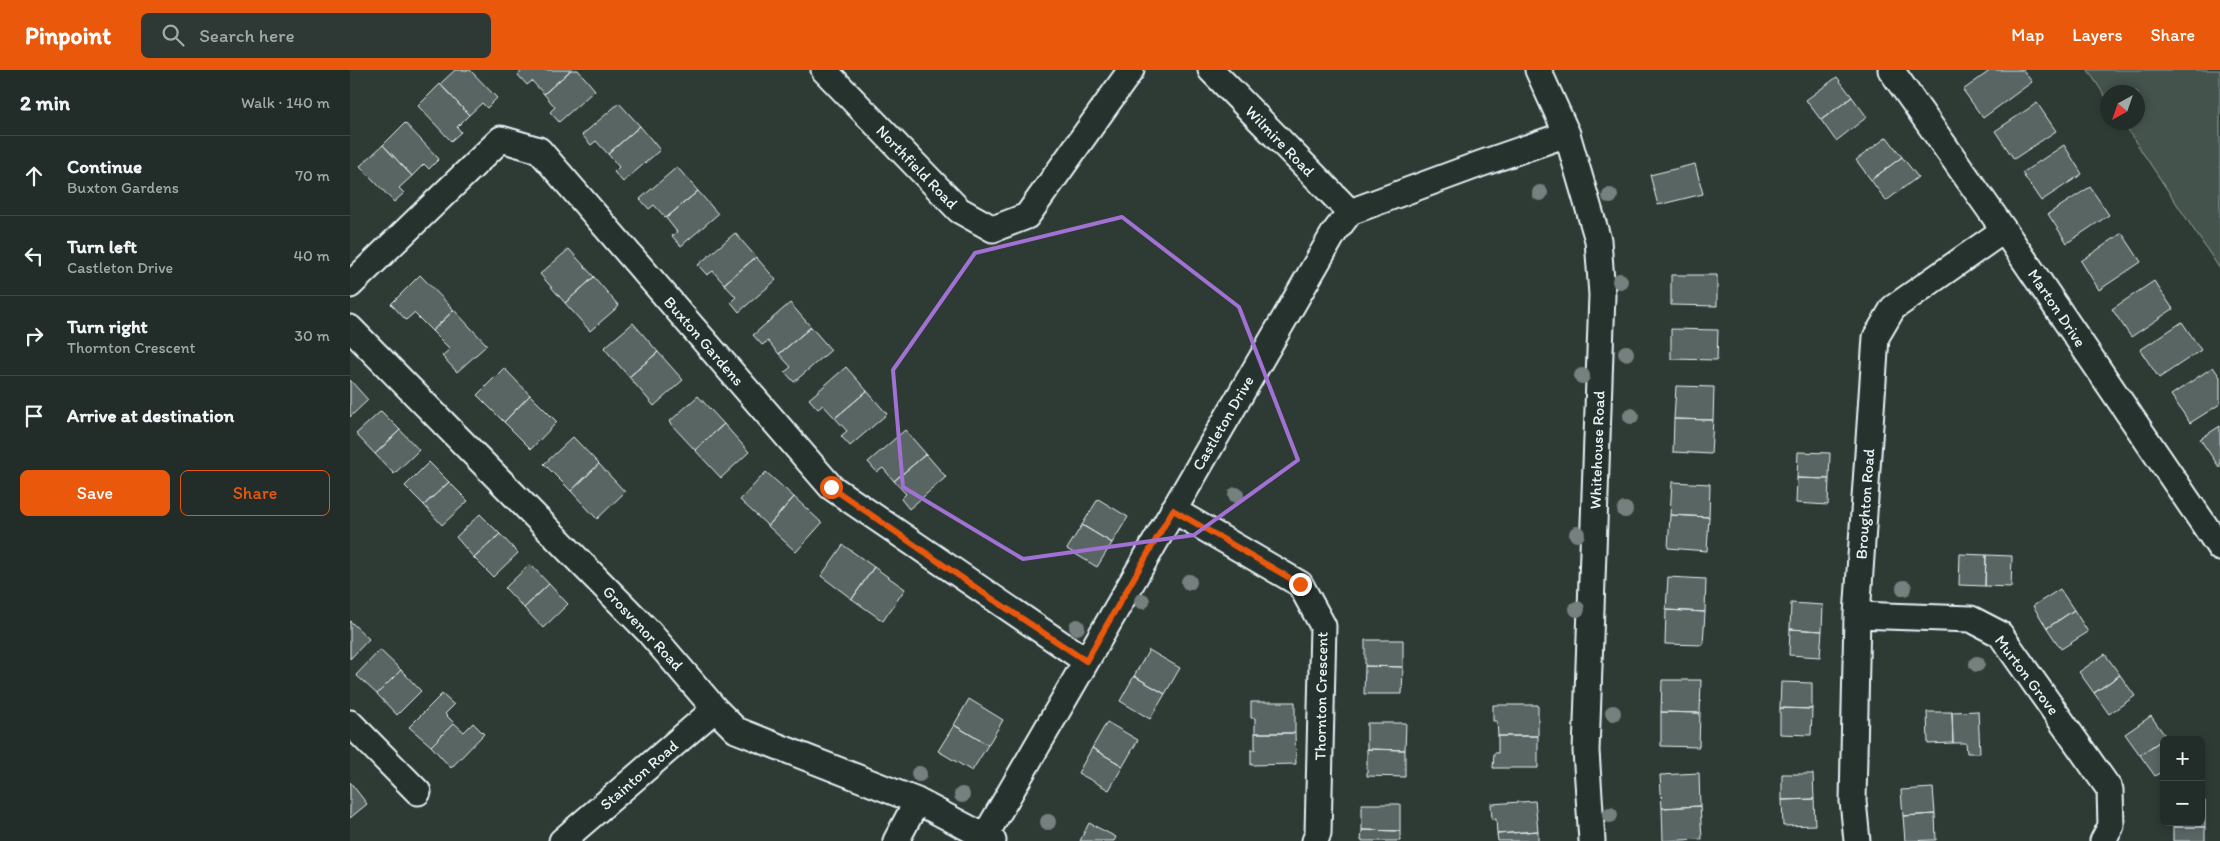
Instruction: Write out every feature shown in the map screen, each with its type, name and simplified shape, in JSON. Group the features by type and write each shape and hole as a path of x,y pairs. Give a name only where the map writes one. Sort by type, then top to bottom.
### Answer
{"street":[{"name":"Northfield Road","path":"824,70 959,210 993,229 1027,216 1131,70"},
{"name":"Wilmire Road","path":"1211,70 1350,212"},
{"name":"Whitehouse Road","path":"1538,70 1567,134 1598,240 1602,295 1586,751 1592,841"},
{"name":"Marton Drive","path":"1891,70 2004,230 2220,548"},
{"path":"1350,212 1567,134"},
{"name":"Buxton Gardens","path":"350,285 501,139 539,150 831,487 988,596 1086,661"},
{"name":"Castleton Drive","path":"989,839 1086,661 1334,233 1350,212"},
{"name":"Broughton Road","path":"1857,841 1853,801 1857,615 1876,337 1893,308 2004,230"},
{"name":"Grosvenor Road","path":"350,328 649,632 715,709 736,730 917,801 989,839"},
{"name":"Thornton Crescent","path":"1173,510 1300,584 1323,626 1318,833 1315,841"},
{"name":"Murton Grove","path":"1857,615 1970,619 2000,634 2110,790 2111,826 2103,841"},
{"name":"Stainton Road","path":"562,841 715,709"},
{"path":"350,723 418,792"},
{"path":"896,841 917,801"}],"highlighted area":[{"path":"1122,217 1239,307 1298,460 1194,535 1023,559 903,487 893,370 975,253"}],"shaded area":[{"path":"2088,70 2220,70 2220,269 2128,130 2145,130 2145,85 2100,85 2100,88"}],"building":[{"path":"455,70 470,70 497,98 487,108 482,103 469,115 440,84"},
{"path":"523,70 571,70 544,94 532,81 527,85 518,75"},
{"path":"571,70 578,70 595,90 559,122 550,112 555,107 544,94"},
{"path":"1991,70 2023,70 2032,82 1983,118 1963,90"},
{"path":"1837,77 1852,97 1821,120 1806,100"},
{"path":"440,84 469,115 457,127 461,132 451,141 418,106"},
{"path":"1852,97 1867,117 1836,141 1821,120"},
{"path":"619,103 640,126 608,154 596,141 591,145 582,135"},
{"path":"2037,103 2056,131 2014,159 1995,131"},
{"path":"405,123 439,159 429,169 424,164 412,176 383,145"},
{"path":"640,126 660,150 623,182 614,172 619,167 608,154"},
{"path":"1887,137 1902,157 1871,180 1856,160"},
{"path":"383,145 412,176 399,188 404,193 394,202 360,166"},
{"path":"2064,145 2082,174 2041,201 2022,173"},
{"path":"1902,157 1918,177 1886,201 1871,180"},
{"path":"1695,164 1703,194 1658,205 1650,175"},
{"path":"677,167 698,191 666,218 654,205 649,209 640,199"},
{"path":"2090,187 2109,215 2067,243 2048,214"},
{"path":"698,191 718,214 681,246 672,236 677,232 666,218"},
{"path":"735,233 756,257 724,284 713,271 707,275 698,265"},
{"path":"2122,233 2141,262 2099,290 2081,261"},
{"path":"569,249 594,277 565,303 540,274"},
{"path":"756,257 776,280 739,312 731,302 736,297 724,284"},
{"path":"420,275 454,310 432,331 414,313 406,320 391,304"},
{"path":"1671,275 1717,275 1717,306 1671,305"},
{"path":"594,277 619,306 590,331 565,303"},
{"path":"2154,281 2173,309 2131,337 2112,309"},
{"path":"790,303 811,327 779,354 768,341 762,345 753,335"},
{"path":"454,310 487,345 457,372 442,356 450,349 432,331"},
{"path":"2182,322 2201,350 2159,378 2140,350"},
{"path":"633,323 658,352 629,377 604,348"},
{"path":"811,327 831,350 794,382 785,372 791,367 779,354"},
{"path":"1671,329 1718,330 1717,360 1671,359"},
{"path":"658,352 683,380 654,406 629,377"},
{"path":"846,367 867,391 835,418 823,405 818,409 809,399"},
{"path":"2213,367 2220,377 2220,404 2190,423 2171,395"},
{"path":"504,368 530,395 504,422 477,395"},
{"path":"350,380 368,400 350,417"},
{"path":"1676,386 1714,387 1713,420 1674,419"},
{"path":"867,391 887,414 850,446 841,436 847,431 835,418"},
{"path":"530,395 557,422 531,449 504,422"},
{"path":"698,396 724,424 695,450 669,422"},
{"path":"381,411 400,430 375,454 356,434"},
{"path":"1674,419 1713,420 1711,454 1673,452"},
{"path":"724,424 749,452 721,478 695,450"},
{"path":"2220,426 2220,467 2219,467 2200,439"},
{"path":"400,430 419,450 394,474 375,454"},
{"path":"905,430 926,454 894,481 883,468 877,472 868,462"},
{"path":"573,437 599,464 571,491 544,464"},
{"path":"1798,452 1830,453 1829,479 1797,478"},
{"path":"926,454 946,477 909,509 901,499 906,494 894,481"},
{"path":"429,462 449,482 424,505 405,486"},
{"path":"599,464 625,492 597,519 571,491"},
{"path":"766,472 794,497 768,526 740,500"},
{"path":"1797,478 1829,479 1828,505 1796,503"},
{"path":"449,482 468,501 442,525 424,505"},
{"path":"1672,482 1710,484 1709,517 1670,515"},
{"path":"794,497 822,523 796,552 768,526"},
{"path":"1098,499 1128,517 1112,543 1082,525"},
{"path":"480,514 500,534 474,558 456,537"},
{"path":"1670,515 1709,517 1707,551 1668,548"},
{"path":"1082,525 1112,543 1097,567 1067,549"},
{"path":"500,534 518,553 493,577 474,558"},
{"path":"843,545 874,567 852,599 821,576"},
{"path":"1960,554 1986,555 1985,586 1959,585"},
{"path":"1986,555 2012,556 2011,587 1985,586"},
{"path":"530,564 549,584 524,608 505,588"},
{"path":"874,567 905,589 883,621 852,599"},
{"path":"1668,577 1706,579 1705,612 1666,610"},
{"path":"549,584 568,604 543,628 524,608"},
{"path":"2060,589 2074,610 2047,628 2033,606"},
{"path":"1791,603 1823,605 1822,631 1790,629"},
{"path":"1666,610 1705,612 1703,645 1665,644"},
{"path":"2074,610 2088,632 2061,649 2047,628"},
{"path":"350,621 369,639 350,659"},
{"path":"1790,629 1822,631 1820,657 1789,655"},
{"path":"1365,640 1403,640 1403,667 1365,666"},
{"path":"380,650 401,670 377,694 356,675"},
{"path":"1149,650 1180,668 1165,694 1134,676"},
{"path":"2105,654 2120,675 2094,693 2079,672"},
{"path":"1365,666 1403,667 1402,694 1364,694"},
{"path":"401,670 421,691 397,715 377,694"},
{"path":"2120,675 2135,696 2109,714 2094,693"},
{"path":"1134,676 1165,694 1150,719 1120,701"},
{"path":"1662,680 1701,680 1700,713 1661,712"},
{"path":"1781,682 1812,683 1812,709 1780,708"},
{"path":"442,694 454,705 445,714 454,723 431,746 409,727"},
{"path":"969,699 1003,720 988,745 954,725"},
{"path":"1251,702 1295,702 1295,733 1255,733 1255,718 1251,718"},
{"path":"1493,705 1538,705 1538,736 1498,736 1497,721 1493,721"},
{"path":"1780,708 1812,709 1811,735 1780,734"},
{"path":"1978,711 1980,753 1967,753 1966,743 1953,743 1952,712"},
{"path":"1661,712 1700,713 1699,747 1661,746"},
{"path":"1927,712 1952,712 1953,743 1928,744"},
{"path":"2151,716 2165,736 2160,736 2160,741 2140,755 2125,734"},
{"path":"1107,722 1138,740 1123,766 1092,748"},
{"path":"454,723 464,732 473,723 484,734 451,768 431,746"},
{"path":"1367,723 1406,723 1405,750 1367,749"},
{"path":"954,725 988,745 972,771 938,751"},
{"path":"1255,733 1295,733 1296,764 1251,765 1251,750 1255,750"},
{"path":"1498,736 1538,736 1538,768 1493,768 1494,753 1498,753"},
{"path":"2160,741 2160,773 2155,776 2140,755"},
{"path":"1092,748 1123,766 1109,790 1078,773"},
{"path":"1367,749 1405,750 1405,777 1367,776"},
{"path":"1699,773 1700,806 1662,808 1660,775"},
{"path":"1782,774 1813,774 1814,799 1782,800"},
{"path":"350,782 367,804 350,818"},
{"path":"1933,788 1935,814 1903,816 1901,790"},
{"path":"1814,799 1815,825 1783,826 1782,800"},
{"path":"1535,801 1538,831 1497,834 1496,819 1492,819 1491,804"},
{"path":"1362,804 1400,804 1400,831 1362,830"},
{"path":"1700,806 1702,839 1663,841 1662,808"},
{"path":"1935,814 1936,840 1905,841 1903,816"},
{"path":"1089,823 1116,837 1114,841 1080,841"},
{"path":"2173,826 2205,826 2205,827"},
{"path":"2173,827 2205,827 2205,841 2173,841"},
{"path":"1362,830 1400,831 1400,841 1361,841"},
{"path":"1538,831 1538,841 1498,841 1497,834"}],"route":[{"path":"831,487 988,596 1086,661 1173,510 1300,584"}]}
